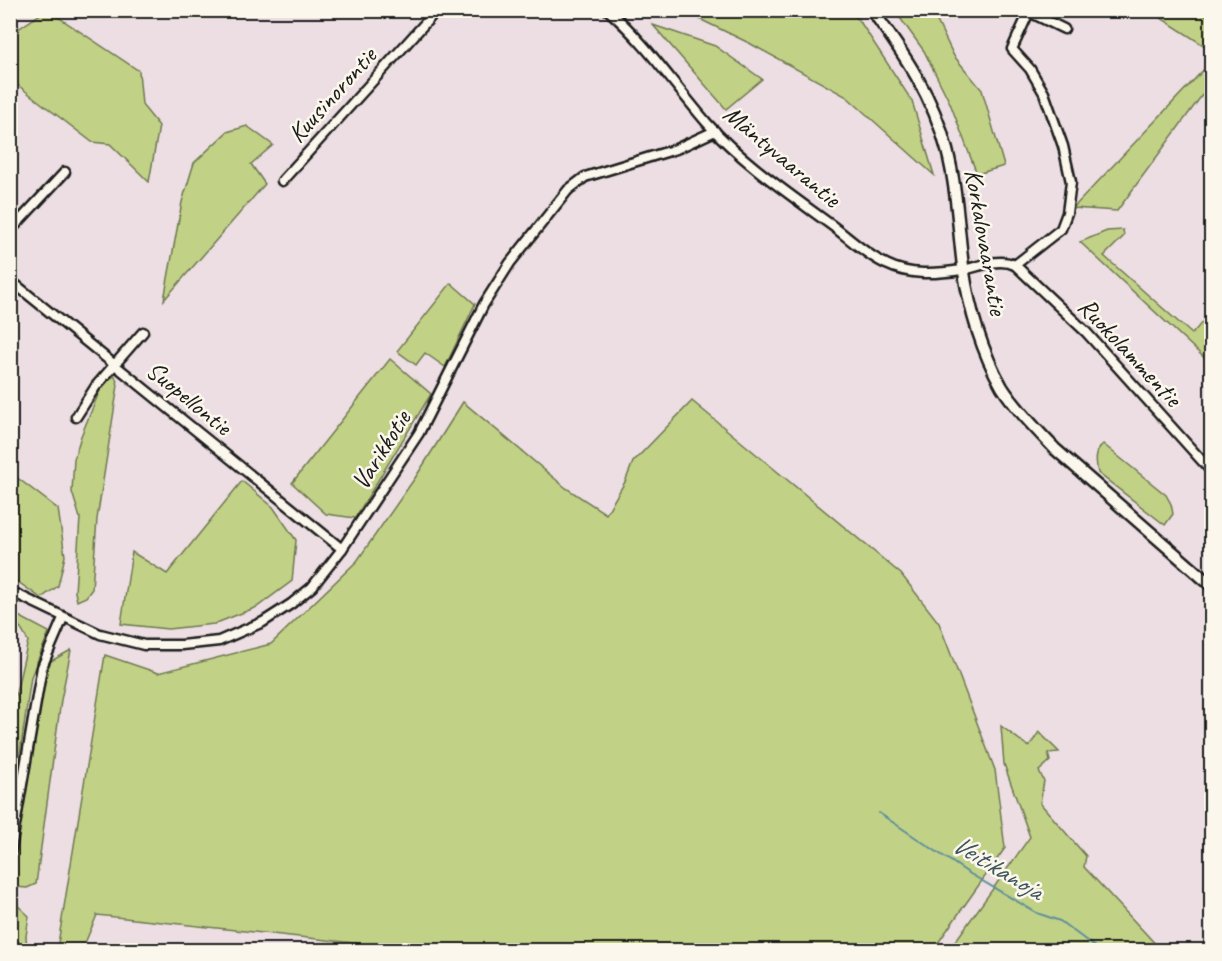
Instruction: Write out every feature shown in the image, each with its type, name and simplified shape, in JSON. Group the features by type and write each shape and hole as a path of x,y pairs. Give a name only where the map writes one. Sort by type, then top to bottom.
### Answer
{"street":[{"name":"Kuusinorontie","path":"282,181 436,10"},
{"name":"Mäntyvaarantie","path":"608,10 654,56 715,131 771,180 884,264 908,273 938,273 963,270 985,263 1008,261 1015,265"},
{"name":"Korkalovaarantie","path":"872,10 896,43 930,99 947,150 957,199 963,270 974,320 987,357 1004,388 1035,428 1055,449 1212,586"},
{"path":"1015,265 1061,229 1067,213 1071,182 1063,146 1044,93 1030,69 1012,49 1029,12 1064,29"},
{"name":"Varikkotie","path":"10,591 100,634 144,645 182,645 219,641 263,622 291,604 312,587 342,549 419,433 484,304 505,271 568,190 585,177 676,149 715,131"},
{"path":"10,231 65,172"},
{"name":"Ruokolammentie","path":"1015,265 1086,332 1212,472"},
{"name":"Suopellontie","path":"10,280 342,549"},
{"path":"76,417 96,386 143,332"},
{"path":"10,855 42,667 63,618"},
{"path":"10,946 13,951"}],"green space":[{"path":"45,11 49,11 139,71 142,105 159,126 149,182 110,144 92,142 11,80 11,34"},
{"path":"683,11 849,11 859,20 912,101 934,175 847,97 751,44"},
{"path":"895,11 932,11 954,56 982,90 1004,166 977,174 950,103 924,51"},
{"path":"1150,11 1195,11 1211,18 1211,50"},
{"path":"653,25 715,46 762,79 726,109"},
{"path":"1211,62 1211,83 1117,211 1073,208"},
{"path":"247,126 273,145 251,164 265,184 164,300 182,202 194,163 227,132"},
{"path":"1123,230 1124,236 1104,256 1192,334 1211,312 1211,364 1080,242 1107,231"},
{"path":"451,283 475,304 445,367 425,353 416,365 397,351"},
{"path":"390,359 431,394 355,518 326,514 292,483"},
{"path":"115,376 118,385 97,519 92,589 86,597 77,601 75,592 80,518 72,492 74,459 100,390 106,380"},
{"path":"692,401 901,574 939,623 995,770 1005,848 933,950 418,950 97,915 82,950 57,950 105,655 158,673 271,644 357,561 417,475 463,402 566,488 606,514 625,482 633,462"},
{"path":"1103,444 1166,495 1173,514 1165,525 1098,473 1097,454"},
{"path":"11,473 58,509 65,556 58,586 41,598 11,577"},
{"path":"242,481 273,507 296,540 292,581 257,607 214,624 168,629 121,624 132,552 167,574"},
{"path":"11,612 49,632 31,677 15,788 11,787 11,715 28,641"},
{"path":"71,650 61,700 36,884 27,888 16,887 14,867 41,678 51,661"},
{"path":"1001,726 1029,747 1039,732 1059,752 1048,753 1050,761 1039,771 1044,781 1040,803 1086,856 1084,867 1161,950 949,950 1030,837 1004,764"},
{"path":"15,903 29,916 26,936 27,950 24,950 11,928"}],"waterway":[{"name":"Veitikanoja","path":"879,813 967,872 1037,913 1060,921 1099,950"}]}
